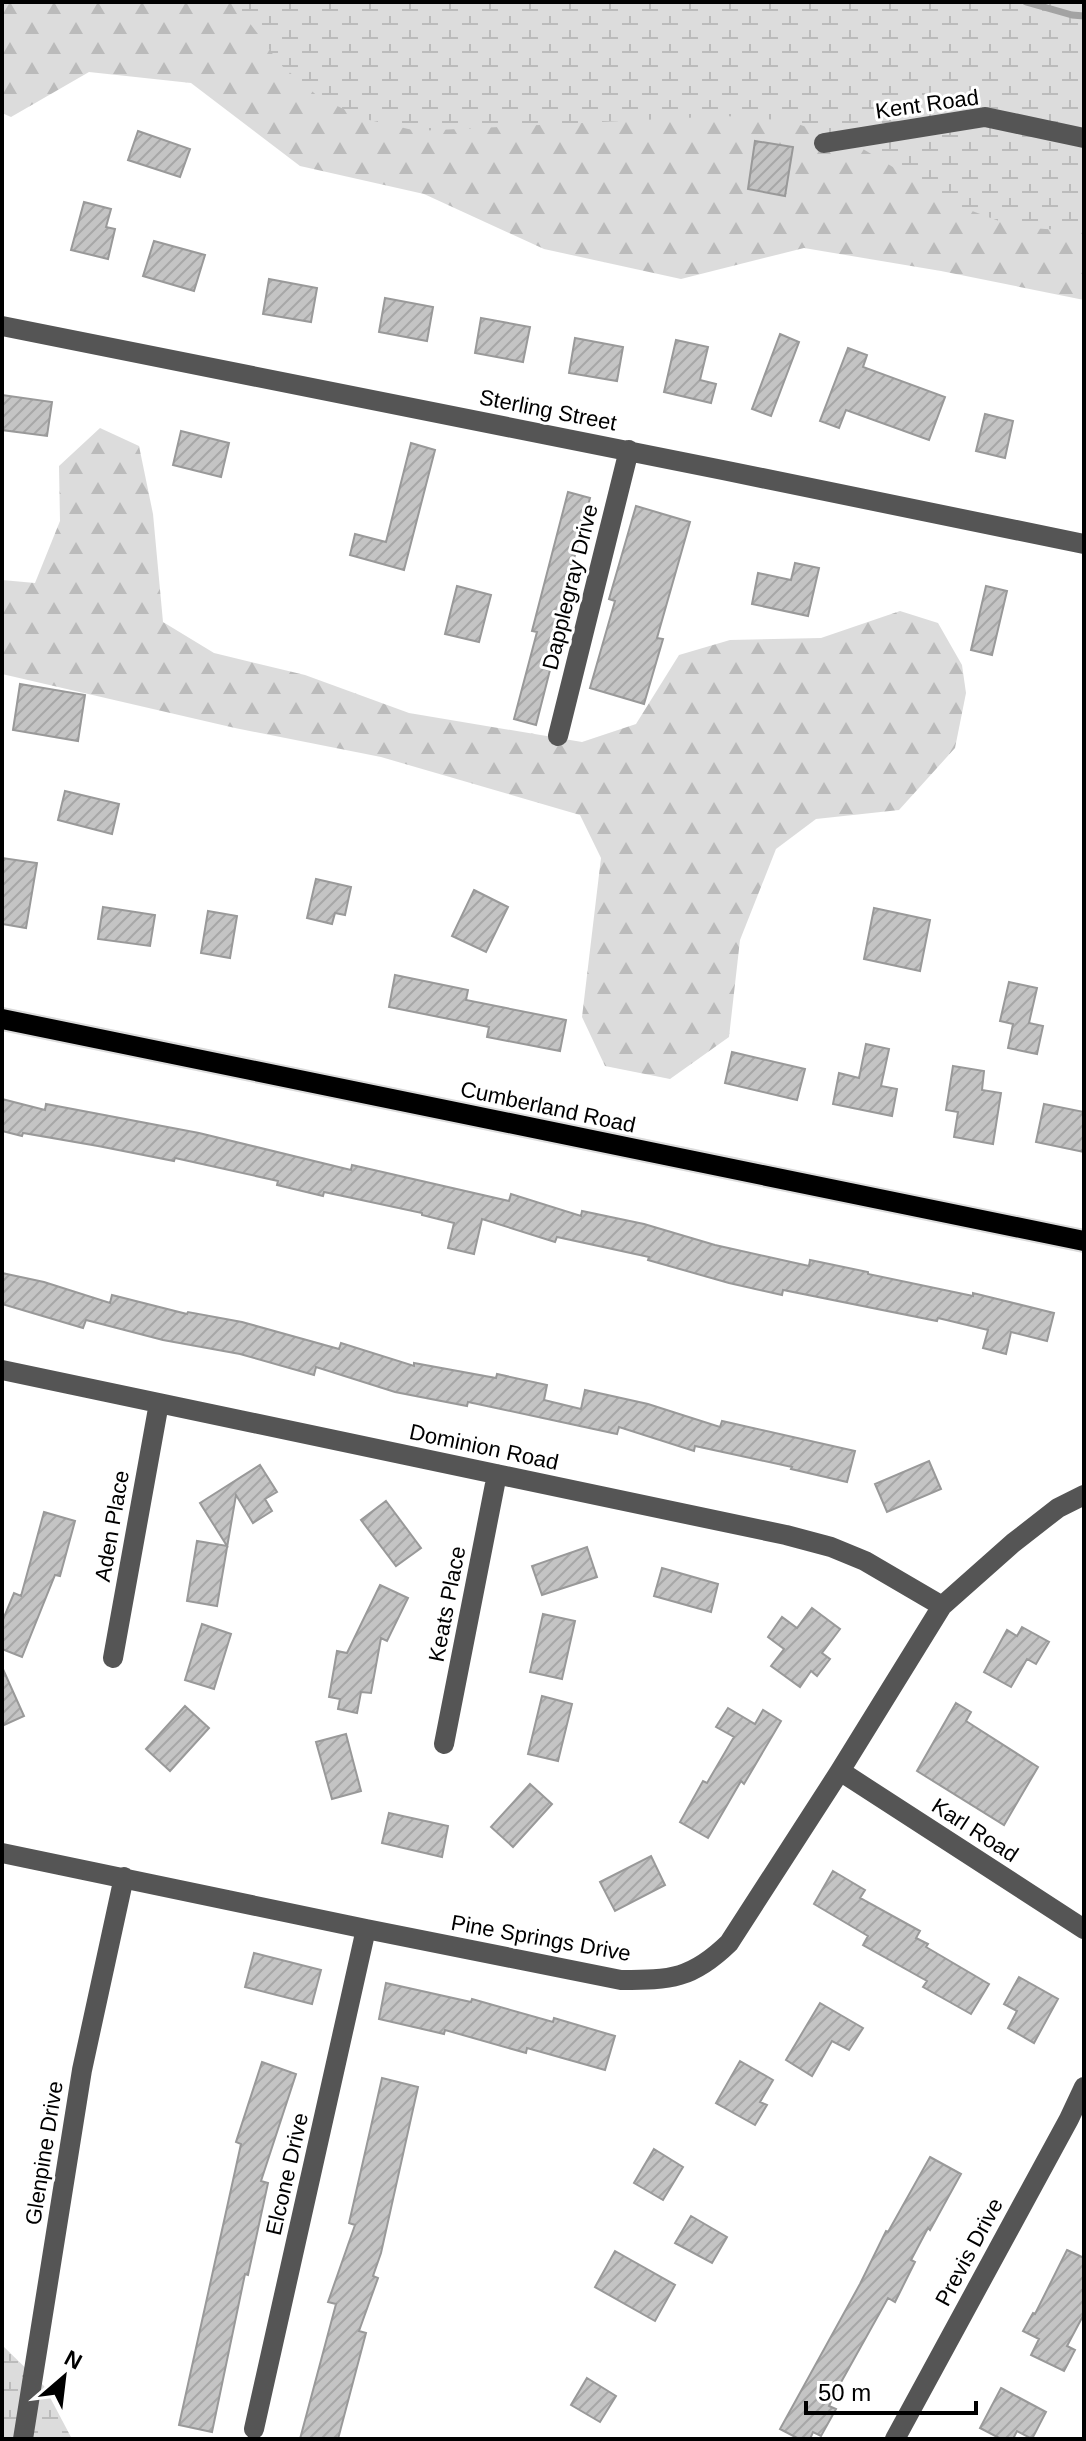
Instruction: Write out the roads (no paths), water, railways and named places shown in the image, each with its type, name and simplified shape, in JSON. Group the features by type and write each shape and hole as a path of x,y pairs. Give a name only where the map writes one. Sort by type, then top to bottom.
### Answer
{"main road":[{"name":"Cumberland Road","path":"2,1019 1084,1241"}],"street":[{"name":"Kent Road","path":"824,143 985,117 1084,138"},
{"name":"Sterling Street","path":"2,326 1084,544"},
{"name":"Dapplegray Drive","path":"558,736 629,450"},
{"name":"Dominion Road","path":"2,1370 786,1535 831,1547 865,1561 942,1606"},
{"name":"Aden Place","path":"113,1658 159,1403"},
{"name":"Keats Place","path":"444,1744 497,1474"},
{"name":"Pine Springs Drive","path":"2,1853 621,1980 662,1980 688,1973 710,1961 729,1943 942,1606 1024,1534 1058,1508 1084,1495"},
{"name":"Karl Road","path":"840,1771 1084,1929"},
{"name":"Glenpine Drive","path":"23,2439 82,2070 124,1877"},
{"name":"Elcone Drive","path":"254,2429 366,1929"},
{"name":"Previs Drive","path":"895,2439 1084,2087"}],"waterway":[{"path":"1026,2 1084,16"}]}
